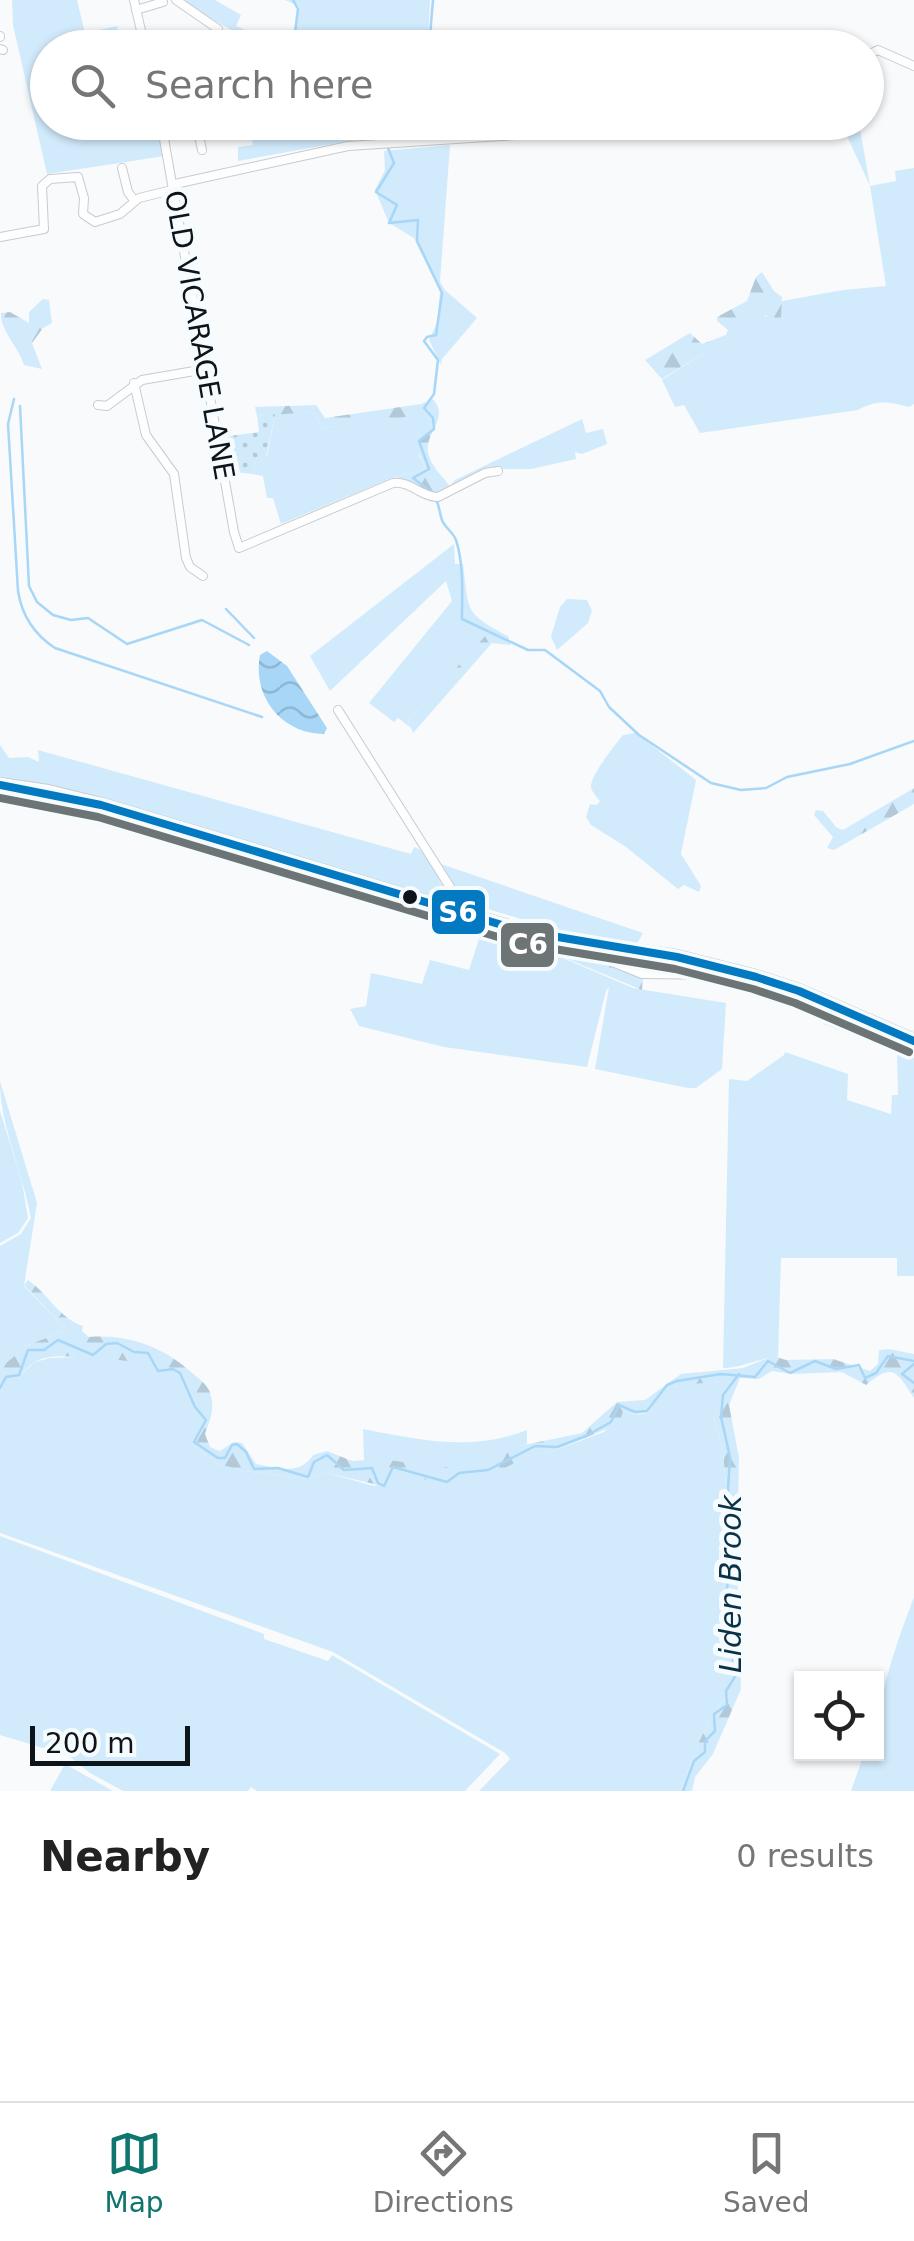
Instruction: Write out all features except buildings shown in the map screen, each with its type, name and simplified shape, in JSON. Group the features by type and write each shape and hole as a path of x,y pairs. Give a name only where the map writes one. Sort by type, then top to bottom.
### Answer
{"highway":[{"path":"0,785 102,805 566,941 677,957 743,973 799,992 914,1041"}],"street":[{"path":"176,0 218,28"},
{"path":"141,30 135,5 163,2"},
{"path":"884,53 914,66"},
{"name":"OLD VICARAGE LANE","path":"166,140 234,532 240,548 393,483 407,484 436,498 480,475 498,472"},
{"path":"198,140 198,146"},
{"path":"0,237 44,229 42,186 50,179 80,178 83,214 90,221 120,214 134,200 175,186 348,146 457,140"},
{"path":"122,168 134,200"},
{"path":"98,405 108,406 134,384 206,369"},
{"path":"134,384 149,442 174,474 186,558 190,567 203,576"},
{"path":"338,710 450,887 458,911"},
{"path":"566,941 642,974 743,973"}],"green space":[{"path":"12,0 77,0 84,30 30,30 30,100 13,25"},
{"path":"215,0 241,15 236,26 246,30 231,30 185,3"},
{"path":"285,0 430,0 429,30 295,30 299,6"},
{"path":"39,140 162,140 165,156 47,174"},
{"path":"252,140 354,140 238,161 238,147 253,145"},
{"path":"849,140 862,140 870,186"},
{"path":"450,145 440,282 477,318 441,365 429,340 437,323 440,292 414,238 389,223 375,190 385,170 384,151"},
{"path":"914,168 914,404 909,407 877,403 858,410 700,433 684,405 675,407 662,380 762,316 771,317 786,338 779,310 782,301 886,286 870,186 896,181 895,171"},
{"path":"762,272 782,297 781,318 790,333 787,339 766,315 662,379 645,360 690,333 702,344 726,335 728,330 717,317 747,301 756,277"},
{"path":"43,299 49,300 52,323 32,343 42,369 24,365 3,326 1,313 10,312 29,323 29,312"},
{"path":"433,399 439,412 428,452 450,486 435,493 396,477 426,469 419,446 433,427 428,418 421,415 323,428 313,412 257,416 255,407 316,405 325,418"},
{"path":"313,412 323,428 421,414 433,427 419,455 426,469 392,478 281,524 273,498 267,498 263,476 252,474 257,457 267,456 275,414"},
{"path":"275,414 266,457 257,457 252,474 226,471 222,437 259,432 257,416"},
{"path":"582,419 586,433 603,429 607,444 582,454 575,452 576,459 531,469 488,469 450,486 455,480"},
{"path":"454,544 455,564 463,564 471,609 483,622 508,636 511,645 492,643 487,635 408,721 411,728 398,718 394,722 369,703 452,601 446,581 330,691 310,656"},
{"path":"567,599 587,600 592,611 588,623 557,650 551,636 560,607"},
{"path":"487,634 492,643 413,733 408,721"},
{"path":"636,733 696,780 681,854 701,886 699,892 684,885 678,889 626,847 591,825 586,817 590,804 600,801 591,787 599,768 623,735"},
{"path":"0,745 9,758 28,757 39,762 38,750 411,854 414,847 423,851 448,895 432,896 96,797 0,779"},
{"path":"914,788 914,804 834,850 827,848 833,837 814,815 816,810 823,811 843,830"},
{"path":"109,811 226,848 206,854 91,823 194,845 182,837 104,820"},
{"path":"441,864 643,933 637,944 566,933 472,904 463,899"},
{"path":"483,926 544,945 542,949 633,988 726,1003 722,1069 696,1088 688,1088 595,1069 609,987 587,1067 444,1047 359,1026 350,1009 366,1006 371,973 422,984 430,960 469,970"},
{"path":"547,943 567,946 643,976 642,990 541,948"},
{"path":"829,1009 914,1046 914,1053 897,1053 823,1024"},
{"path":"785,1052 848,1074 847,1100 891,1114 892,1095 898,1095 897,1053 914,1053 914,1276 897,1276 897,1258 781,1258 778,1358 723,1368 729,1079 747,1081"},
{"path":"0,1081 37,1203 24,1286 67,1330 28,1345 0,1368 0,1246 21,1234 31,1218 4,1115"},
{"path":"0,1111 22,1182 28,1218 18,1233 0,1243"},
{"path":"28,1280 68,1318 83,1326 82,1331 89,1337 143,1344 168,1355 200,1380 212,1401 205,1434 210,1447 220,1451 234,1442 242,1443 256,1464 280,1468 302,1466 313,1455 327,1451 352,1461 378,1459 447,1467 455,1470 453,1480 445,1484 418,1480 391,1488 327,1473 308,1479 243,1471 216,1463 191,1444 190,1419 177,1385 165,1374 133,1362 48,1357 30,1365 0,1393 0,1368 28,1345 67,1330 24,1285"},
{"path":"879,1350 914,1354 914,1398 899,1377 889,1372 866,1385 842,1372 772,1371 759,1379 740,1378 729,1405 739,1458 741,1689 713,1754 695,1777 692,1791 681,1791 696,1748 714,1711 724,1701 732,1671 733,1632 725,1586 730,1527 723,1453 714,1418 722,1381 676,1386 647,1412 623,1411 619,1424 553,1451 526,1456 495,1474 489,1462 519,1446 582,1433 617,1402 645,1400 681,1374 743,1368 773,1356 786,1360 833,1359 870,1371 878,1364"},
{"path":"50,1358 122,1359 157,1369 171,1378 189,1403 191,1444 216,1463 243,1471 308,1479 327,1473 374,1486 428,1465 364,1460 363,1429 445,1442 486,1441 527,1430 527,1444 519,1446 495,1473 526,1456 553,1451 604,1432 623,1411 648,1412 675,1387 723,1381 714,1418 723,1453 730,1527 725,1587 733,1632 732,1671 724,1701 714,1711 696,1748 681,1791 479,1791 510,1759 505,1753 333,1652 0,1533 0,1393 35,1362"},
{"path":"0,1536 264,1634 264,1639 328,1661 332,1655 500,1754 465,1791 257,1791 251,1787 248,1791 123,1791 69,1756 0,1735"},
{"path":"914,1597 914,1791 851,1791 862,1761 884,1761 884,1690"},
{"path":"65,1764 113,1791 50,1791"}],"water":[{"path":"267,651 287,666 327,728 324,734 295,727 273,710 265,698 259,670 260,655"}],"waterway":[{"path":"293,0 298,9 295,30"},
{"path":"430,30 433,0"},
{"path":"388,148 394,163 376,192 397,205 389,223 418,220 417,241 442,293 436,335 424,341 438,360 434,394 424,408 433,418 434,429 419,441 429,469 413,478 430,491"},
{"path":"14,399 8,424 18,591 26,617 36,631 55,648 262,717"},
{"path":"20,406 29,586 37,602 53,615 71,620 88,618 127,644 202,620 249,645"},
{"path":"435,498 459,550 462,619 528,650 545,650 600,691 609,707 639,735 711,783 741,790 766,788 787,777 850,764 914,741"},
{"path":"226,609 254,638"},
{"path":"0,1388 6,1377 19,1375 28,1350 44,1350 58,1340 93,1355 106,1344 117,1343 134,1352 148,1353 158,1371 173,1369 180,1373 195,1407 206,1420 194,1442 218,1458 225,1458 232,1445 237,1444 254,1469 278,1468 308,1477 314,1462 327,1455 344,1470 372,1468 378,1483 384,1486 393,1467 447,1482 459,1473 488,1470 535,1446 557,1447 611,1422 619,1405 635,1412 647,1411 667,1385 677,1381 721,1374 755,1377 768,1361 790,1373 815,1361 836,1369 859,1365 865,1378 876,1373 888,1356 914,1361"},
{"path":"914,1364 902,1374 914,1383"},
{"name":"Liden Brook","path":"683,1791 694,1761 705,1752 705,1741 715,1731 714,1714 727,1705 726,1691 736,1675 733,1659 737,1630 726,1596 733,1540 728,1489 730,1457 721,1417 723,1395 739,1374"}],"transit line":[{"name":"S6","path":"0,785 101,805 522,931 677,957 756,977 799,991 914,1041"},
{"name":"C6","path":"0,798 98,817 518,943 675,969 753,989 909,1052"}]}
